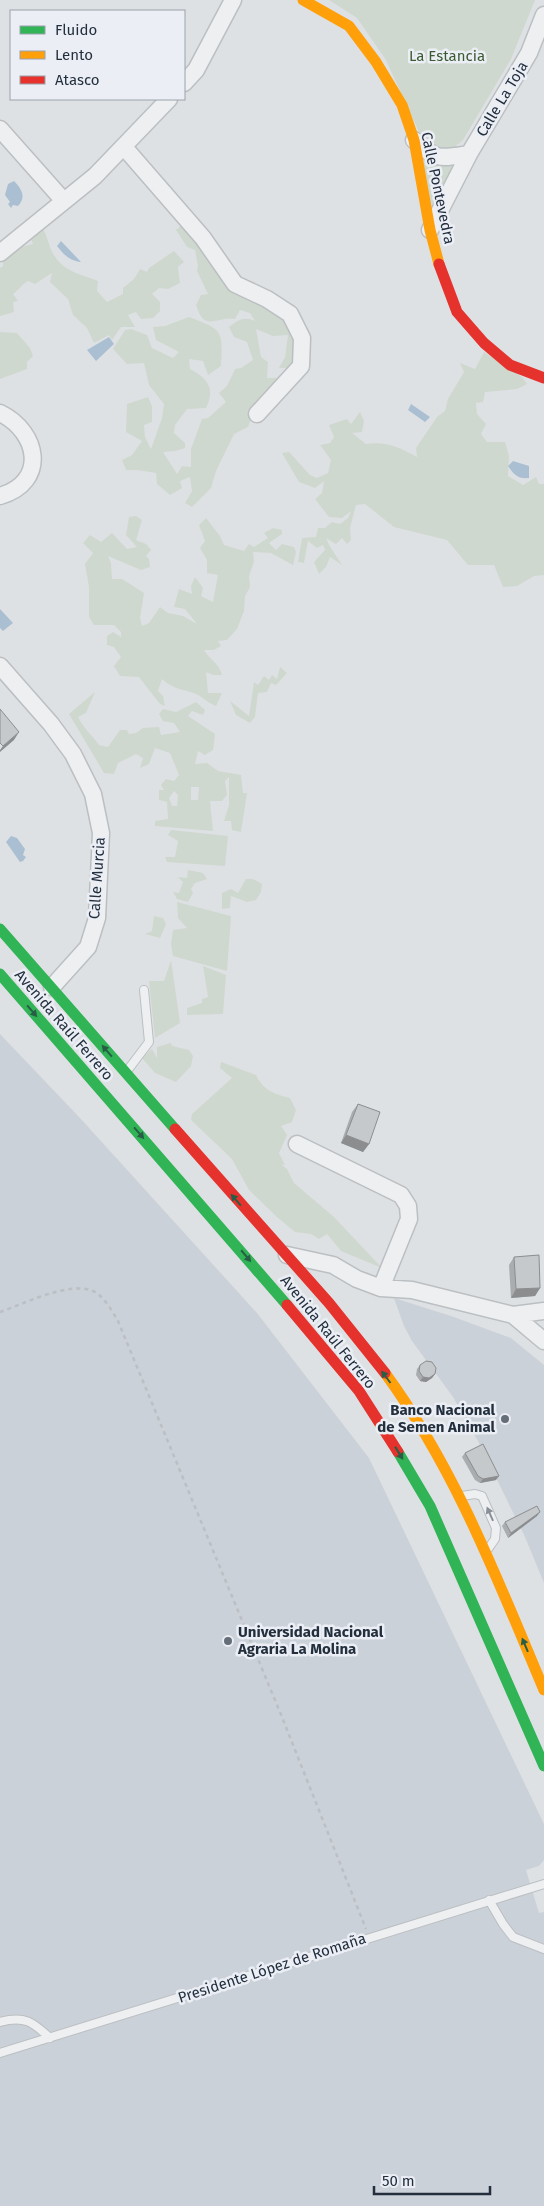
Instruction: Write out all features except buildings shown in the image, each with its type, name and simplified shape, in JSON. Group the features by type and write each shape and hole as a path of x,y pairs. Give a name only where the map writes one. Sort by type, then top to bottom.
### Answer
{"main road":[{"name":"Calle Pontevedra","path":"303,0 349,26 376,62 402,105 414,140 430,230 441,271 457,312 484,343 510,365 544,378"},
{"name":"Avenida Raúl Ferrero","path":"0,929 266,1233 288,1255 389,1380 424,1432 460,1497 544,1690"},
{"name":"Avenida Raúl Ferrero","path":"0,974 242,1252 359,1391 400,1454 430,1506 544,1766"}],"street":[{"path":"185,83 196,70 233,0"},
{"name":"Calle La Toja","path":"430,230 469,154 529,53 544,15"},
{"path":"0,253 63,200 95,176 168,100"},
{"path":"0,129 63,200"},
{"name":"Calle La Toja","path":"414,140 433,157 444,158 469,154"},
{"path":"124,147 203,238 235,284 267,298 290,314 302,338 301,366 257,414"},
{"path":"0,413 13,420 26,435 34,458 29,478 14,492 0,496"},
{"name":"Calle Murcia","path":"0,666 51,724 74,754 93,794 101,834 97,918 93,932 88,947 52,987"},
{"path":"296,1144 401,1195 408,1206 409,1219 381,1288"},
{"path":"288,1255 333,1265 381,1288 412,1290 514,1314 544,1311"},
{"path":"514,1314 544,1341"}],"lane":[{"path":"126,1072 149,1042 144,990"},
{"path":"460,1497 475,1494 482,1496 496,1528 495,1539 485,1552"},
{"name":"Presidente López de Romaña","path":"0,2053 544,1884"},
{"path":"490,1900 503,1924 513,1937 544,1948"},
{"path":"0,2022 10,2019 22,2019 35,2024 50,2038"}],"path":[{"path":"0,1312 59,1291 78,1288 94,1292 108,1305 118,1321 282,1717 369,1937"}],"shaded area":[{"name":"Universidad Nacional Agraria La Molina","path":"0,1034 80,1118 257,1313 369,1458 544,1824 544,1860 539,1866 526,1870 539,1913 544,1912 544,2206 0,2206"},
{"name":"Banco Nacional de Semen Animal","path":"394,1298 511,1338 544,1365 544,1583 525,1537 478,1441 453,1397 412,1341 404,1326"}],"green space":[{"name":"La Estancia","path":"329,0 535,0 511,59 463,140 451,150 436,152 425,145 386,60 357,18"},
{"path":"418,153 461,160 430,221"},
{"path":"185,223 234,288 287,318 296,338 296,360 291,368 279,368 285,357 288,335 273,336 256,329 261,357 268,362 267,378 285,378 254,410 248,427 234,434 216,471 211,488 192,507 185,503 192,491 190,477 180,481 182,488 170,495 157,484 156,473 126,470 122,460 132,455 142,441 126,432 127,404 148,397 152,406 152,422 144,425 145,437 151,449 162,418 164,404 149,385 144,363 127,364 113,349 125,330 131,329 147,335 152,348 173,358 179,352 156,340 153,327 165,326 189,317 209,325 218,333 222,345 221,366 208,375 203,361 189,359 190,369 205,380 210,389 206,408 187,409 175,425 174,433 185,443 185,448 163,452 177,474 182,466 191,467 191,449 202,419 208,418 226,402 219,393 227,386 235,369 241,368 253,360 247,342 234,337 229,327 241,320 255,321 250,313 240,310 235,319 207,321 199,314 196,305 201,295 208,294 197,271 195,250 187,247 176,230"},
{"path":"41,226 58,261 73,272 98,281 97,291 107,302 123,294 123,288 134,279 140,269 147,272 149,268 174,251 184,262 178,267 180,283 168,289 159,288 152,294 160,302 160,311 153,318 141,319 136,312 128,315 135,327 121,327 112,340 109,335 94,343 87,328 73,315 68,299 50,282 52,273 35,284 28,281 24,284 13,294 18,301 13,302 14,312 0,316 0,268 3,266 3,260 17,248 33,244 30,237"},
{"path":"0,332 17,333 30,348 33,356 27,362 27,369 0,379"},
{"path":"484,352 522,377 527,384 517,389 485,392 483,402 476,403 477,414 486,424 481,434 487,442 505,442 509,456 508,476 523,485 536,477 539,484 544,484 544,575 534,576 517,586 503,587 494,565 468,565 447,540 394,527 365,504 356,505 350,528 351,540 347,544 342,538 336,544 326,538 342,565 330,557 326,567 319,574 314,562 325,550 323,545 317,548 308,541 304,563 298,562 302,538 316,537 318,528 325,528 332,522 340,524 348,518 351,511 342,518 329,517 315,499 322,493 324,481 315,488 299,482 282,453 289,452 310,475 317,478 328,473 331,460 320,445 330,443 334,437 329,425 347,419 351,424 360,412 364,421 362,432 352,433 366,444 380,443 392,446 417,457 416,448 437,417 445,411 448,399 464,372 460,363 475,369"},
{"path":"136,516 142,520 136,540 146,544 151,550 146,556 149,559 150,567 141,570 108,556 111,563 112,579 122,579 144,593 140,618 142,626 149,623 160,607 168,613 183,616 197,624 185,609 174,607 179,589 192,594 191,586 195,577 203,588 201,596 213,602 218,575 207,573 207,560 200,548 205,541 199,525 206,518 220,536 224,545 244,551 249,544 254,547 268,538 264,533 273,528 282,530 282,534 269,543 276,550 282,544 294,547 296,552 293,565 271,553 253,552 254,562 249,576 250,587 245,596 244,611 237,629 227,640 218,641 221,646 214,650 204,650 219,667 222,675 213,675 206,672 208,693 222,693 216,706 198,695 172,686 162,679 158,691 163,696 165,706 160,704 139,677 120,676 114,666 121,657 114,647 107,645 107,636 113,632 121,637 121,632 114,625 94,625 89,617 89,587 85,564 93,553 83,543 90,535 101,542 112,533 127,549 137,547 126,535 129,517"},
{"path":"280,667 287,673 276,685 271,683 267,692 258,693 255,717 250,723 236,715 230,701 249,716 254,682 258,685 264,676 269,680 272,675 277,679"},
{"path":"95,692 86,713 78,717 99,745 108,747 120,730 127,730 129,734 136,733 143,728 159,727 161,735 180,732 174,723 163,721 159,714 163,709 176,712 196,702 205,710 203,715 192,711 188,716 215,734 213,750 205,755 198,751 195,764 207,763 218,771 241,775 243,793 247,793 241,832 232,830 231,821 224,821 229,805 229,777 225,781 227,795 222,801 210,801 213,831 155,826 155,821 168,819 167,802 159,800 159,790 164,790 161,785 166,779 174,781 179,775 170,753 155,748 149,764 140,768 143,758 136,754 118,763 114,774 104,773 69,714","holes":["191,787 199,787 198,800 191,800","174,791 178,795 177,806 172,806 169,798"]},
{"path":"171,830 228,836 225,866 167,862 165,857 175,857 178,841 168,835"},
{"path":"188,870 203,873 207,879 195,883 191,889 193,893 188,902 177,899 173,892 179,893 183,882 178,877 187,878"},
{"path":"246,879 253,879 262,884 261,892 256,900 247,902 231,896 230,908 222,909 222,893 231,889 238,893"},
{"path":"177,902 231,916 227,971 173,956 171,944 173,930 187,928 178,918"},
{"path":"154,916 163,918 166,924 160,938 145,934 152,931"},
{"path":"171,960 180,1023 155,1038 149,981 164,981"},
{"path":"203,966 226,975 223,1014 187,1015 187,1008 202,1003 202,999 208,997"},
{"path":"171,1043 172,1046 189,1050 193,1056 191,1066 176,1082 155,1073 142,1058 152,1049 157,1058 157,1047"},
{"path":"221,1062 256,1075 270,1091 290,1098 296,1110 292,1122 281,1126 287,1135 279,1153 285,1165 281,1164 287,1169 294,1183 334,1217 382,1268 341,1251 327,1234 319,1239 311,1234 295,1232 249,1190 232,1159 191,1120 192,1114 232,1078 220,1068"}],"water":[{"path":"14,181 23,196 18,206 13,205 11,208 8,204 10,202 5,195 8,184"},
{"path":"61,241 81,262 70,259 62,252 57,246"},
{"path":"109,337 114,344 96,361 87,350"},
{"path":"411,404 430,417 425,422 408,410"},
{"path":"513,461 529,466 529,478 519,477 512,472 508,466"},
{"path":"0,609 13,623 3,631 0,628"},
{"path":"11,836 17,838 25,849 23,855 26,857 23,861 20,862 6,842"}],"traffic: fast":[{"path":"0,929 175,1129"},
{"path":"0,974 287,1305"},
{"path":"398,1452 430,1506 544,1766"}],"traffic: slow":[{"path":"303,0 349,26 376,62 402,105 414,140 430,230 439,264"},
{"path":"385,1373 410,1410 454,1487 492,1567 544,1690"}],"traffic: jam":[{"path":"439,264 457,312 484,343 510,365 544,378"},
{"path":"175,1129 329,1303 385,1373"},
{"path":"287,1305 359,1391 398,1452"}],"place":[{"name":"Banco Nacional de Semen Animal","path":"505,1419"},
{"name":"Universidad Nacional Agraria La Molina","path":"228,1641"}]}
